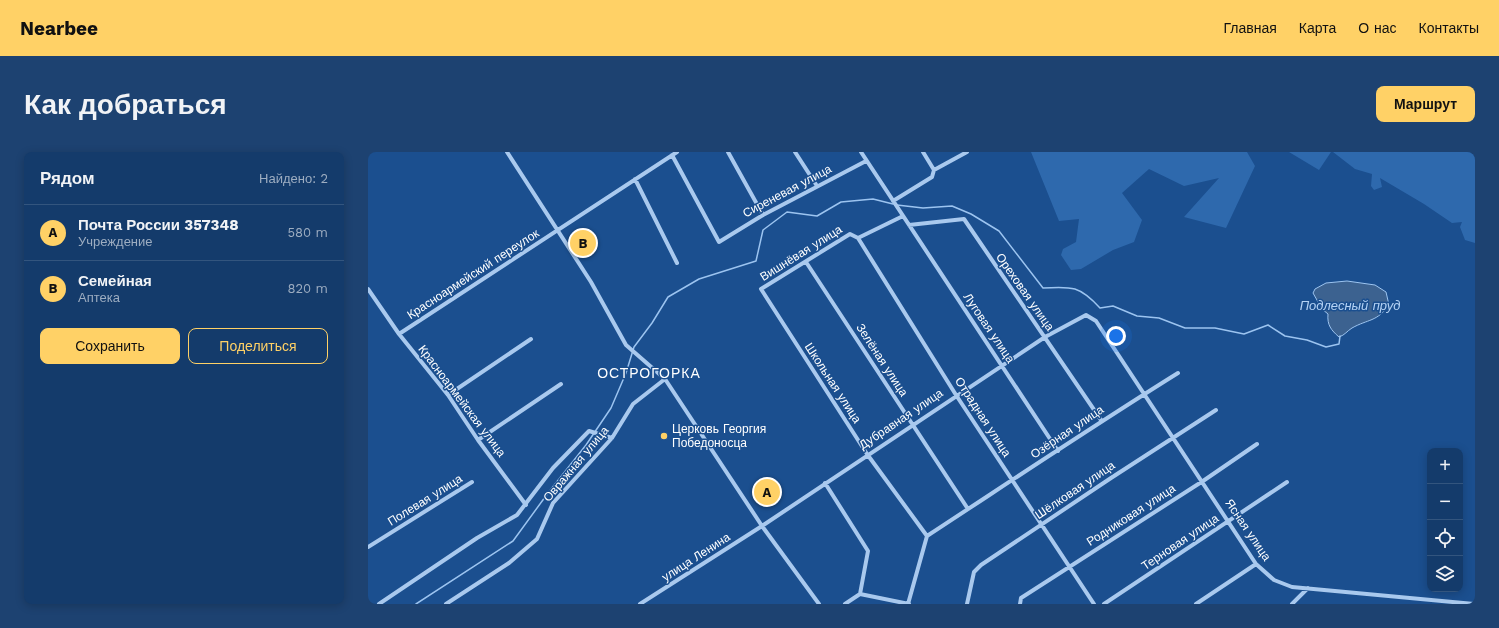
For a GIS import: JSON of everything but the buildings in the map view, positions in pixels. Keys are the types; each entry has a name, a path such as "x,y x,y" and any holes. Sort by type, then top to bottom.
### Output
{"street":[{"path":"507,152 591,282 626,345 665,379 762,526 819,604"},
{"name":"Красноармейский переулок","path":"399,334 677,152"},
{"path":"728,152 763,215"},
{"path":"795,152 817,186"},
{"path":"861,152 893,201 932,177 934,170 967,152"},
{"path":"923,152 934,170"},
{"name":"Сиреневая улица","path":"672,155 718,242 763,215 866,161"},
{"path":"635,179 677,263"},
{"name":"Луговая улица","path":"893,201 1058,451"},
{"name":"Вишнёвая улица","path":"792,339 761,289 850,234 858,238 903,216"},
{"name":"Ореховая улица","path":"909,225 964,219 1101,420"},
{"name":"Отрадная улица","path":"858,238 956,395 1094,604"},
{"name":"Зелёная улица","path":"806,262 968,509"},
{"name":"Красноармейская улица","path":"368,289 399,334 448,395 478,440 526,505"},
{"name":"Дубравная улица","path":"762,526 867,454 1044,337 1086,315 1096,321"},
{"name":"Ясная улица","path":"1096,321 1203,481 1256,564 1274,580 1292,587 1417,602 1474,604"},
{"path":"448,395 531,339"},
{"name":"Школьная улица","path":"792,339 867,454 927,536"},
{"name":"Озёрная улица","path":"927,536 1058,451 1101,420 1178,374"},
{"name":"Овражная улица","path":"446,604 509,563 537,539 553,504 612,438 633,404 665,379"},
{"path":"478,440 561,384"},
{"name":"Шёлковая улица","path":"967,604 974,572 981,565 1216,410"},
{"name":"Овражная улица","path":"379,604 477,538 517,515 553,468 589,430 612,438"},
{"name":"Родниковая улица","path":"1020,604 1021,598 1203,481 1256,444"},
{"name":"Полевая улица","path":"368,547 472,482"},
{"name":"Терновая улица","path":"1104,604 1287,482"},
{"path":"825,483 868,551 860,594"},
{"name":"улица Ленина","path":"640,604 762,526"},
{"path":"845,604 860,594 908,604 927,536"},
{"path":"1196,604 1256,564"},
{"path":"1292,604 1308,588"}],"shaded area":[{"path":"1031,152 1247,152 1255,166 1226,228 1184,217 1219,178 1184,186 1149,169 1122,193 1142,220 1134,242 1113,250 1081,269 1071,270 1061,255 1063,249 1076,242 1079,219 1059,221"},
{"path":"1289,152 1331,152 1319,170"},
{"path":"1333,152 1475,152 1475,243 1465,240 1460,227 1462,222 1452,223 1424,204 1380,178 1382,187 1374,190 1371,186 1372,174 1355,169"}],"water":[{"name":"Подлесный пруд","path":"1347,281 1375,285 1386,292 1389,305 1372,320 1352,328 1339,337 1330,327 1328,314 1322,309 1313,293 1315,289 1326,283"}],"waterway":[{"path":"416,604 513,541 586,445 611,408 626,373 634,347 652,323 668,297 699,279 756,261 763,230 787,212 817,216 841,202 873,199 893,204"},
{"path":"897,205 923,208 952,206 971,214 999,231 1043,288 1061,287 1081,291 1100,308 1113,306 1137,316 1159,318 1185,328 1215,328 1244,334 1268,325 1285,336 1307,340 1326,347 1339,344 1340,336"}],"place":[{"name":"Семейная","path":"583,243"},
{"name":"Церковь Георгия Победоносца","path":"664,436"},
{"name":"Почта России 357348","path":"767,492"}],"district":[{"name":"ОСТРОГОРКА","path":"649,373"}]}
